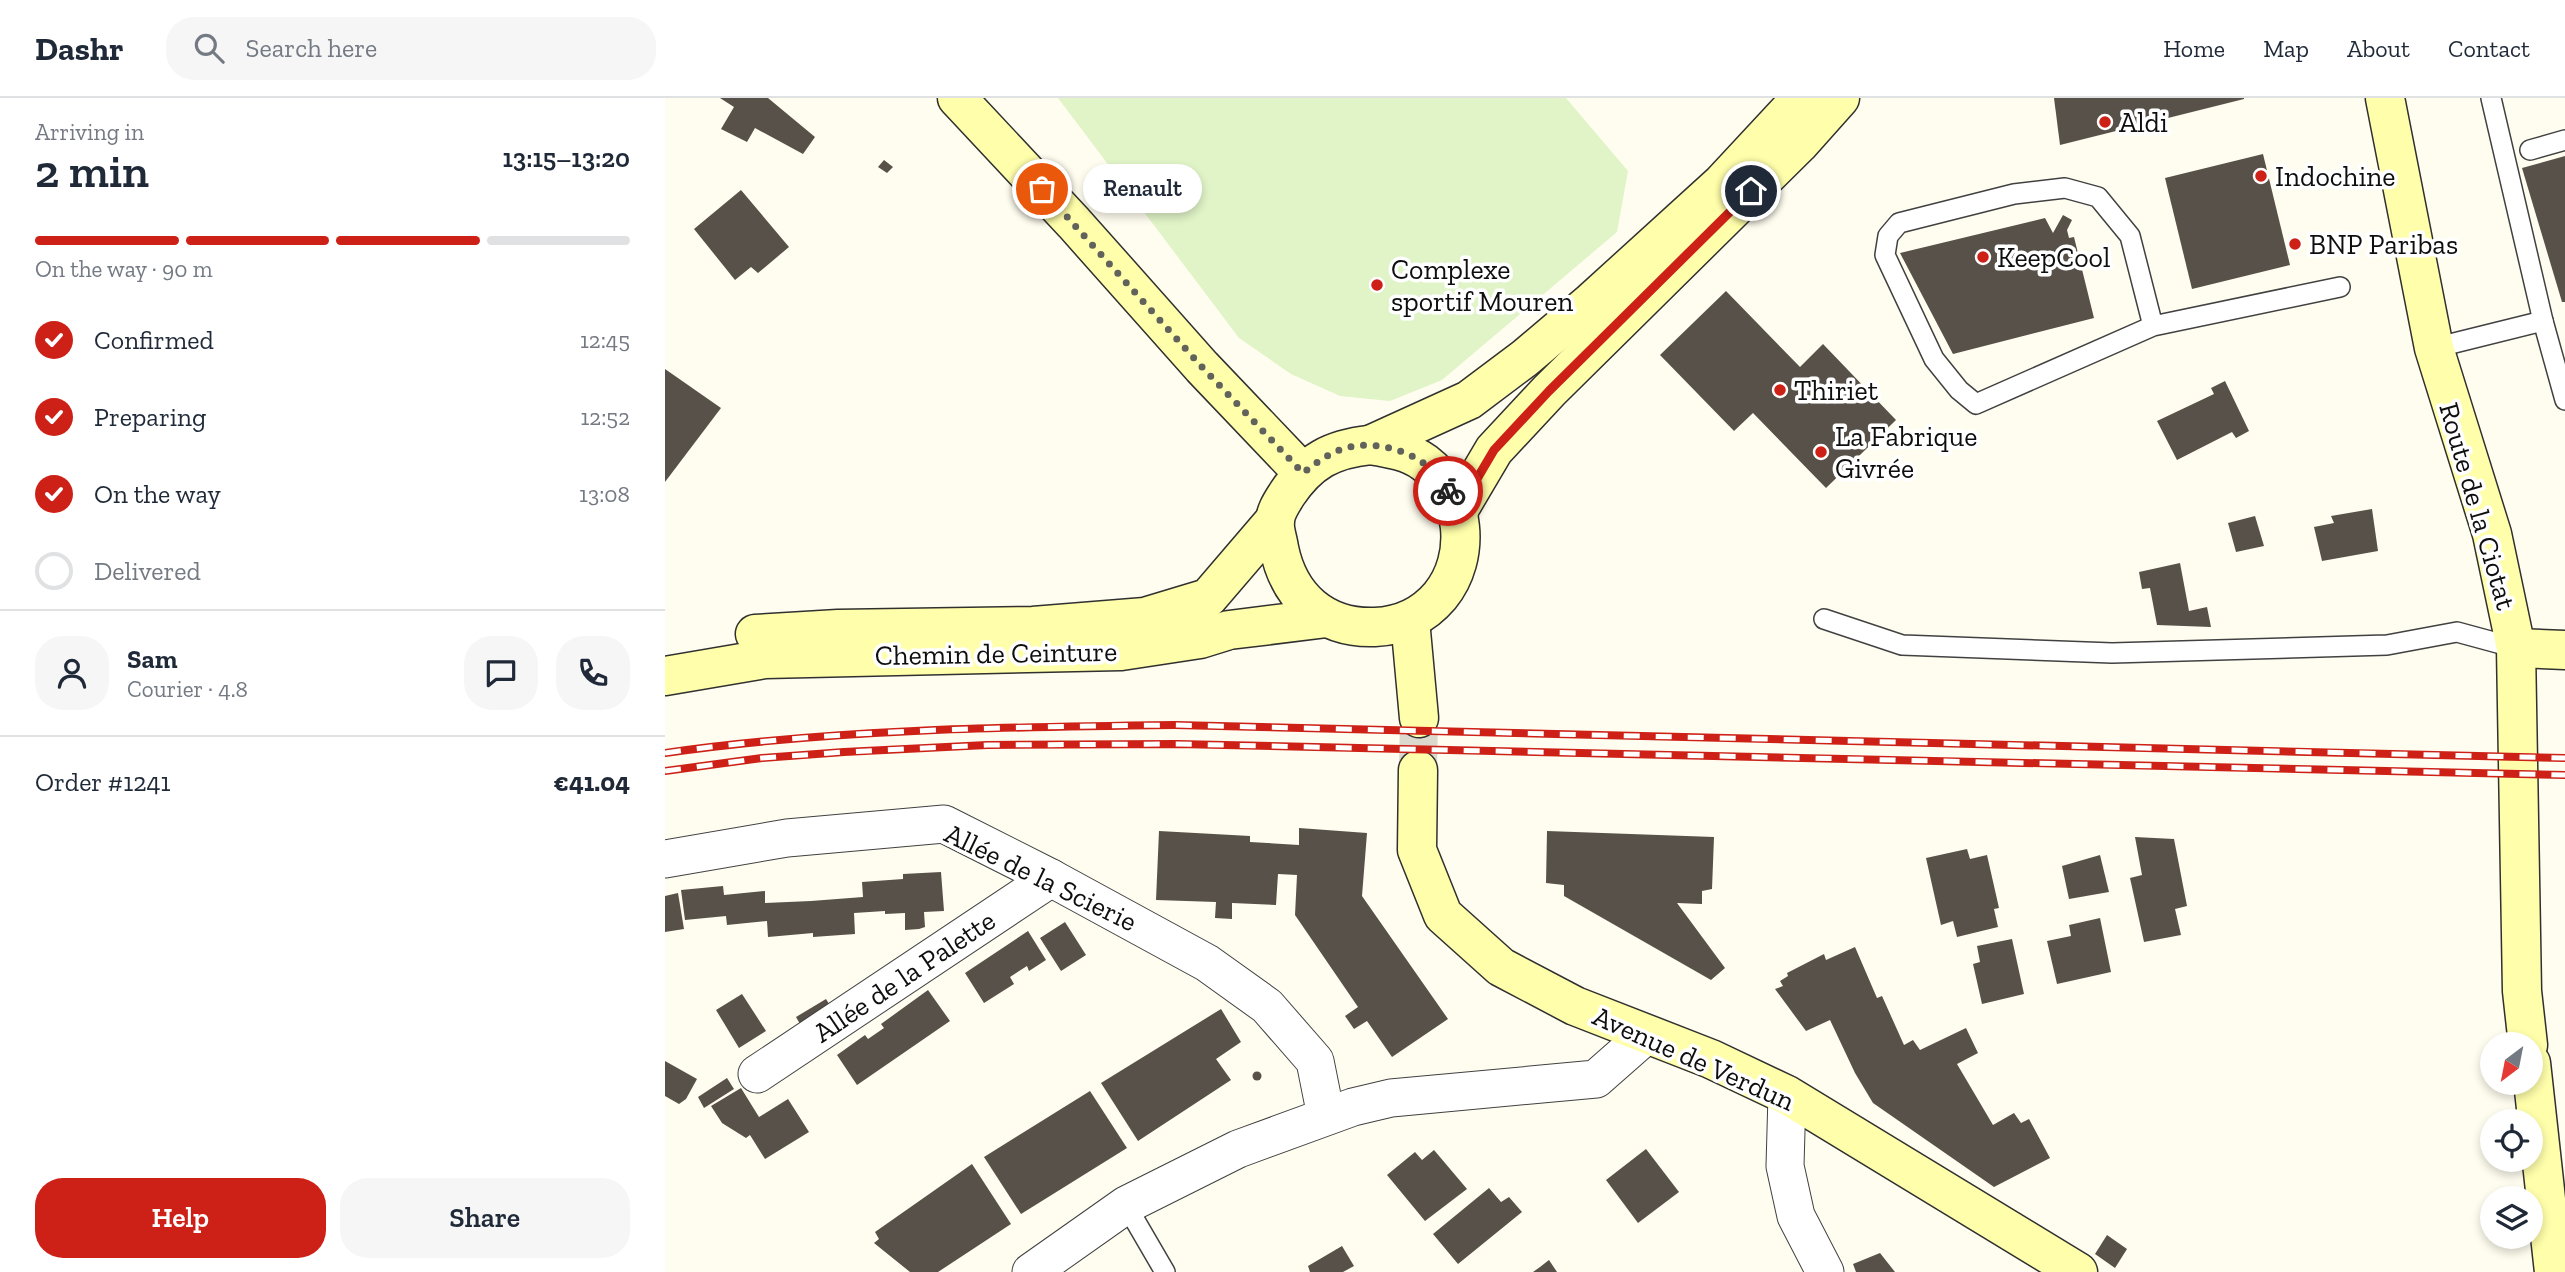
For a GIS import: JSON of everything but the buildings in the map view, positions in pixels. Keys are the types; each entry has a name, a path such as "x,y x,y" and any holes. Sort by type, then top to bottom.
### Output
{"main road":[{"path":"957,98 1074,223 1202,367 1303,473"},
{"path":"1370,445 1469,400 1525,358 1722,183 1801,98"},
{"path":"1458,511 1494,450 1549,391 1799,144 1840,98"},
{"name":"Route de la Ciotat","path":"2385,98 2434,348 2492,534 2516,648 2522,992 2527,1032"},
{"path":"1370,445 1399,450 1425,463 1445,485 1458,511 1461,540 1455,569 1440,595 1410,620 1389,627 1357,628 1327,618 1301,598 1284,571 1274,521 1280,505 1303,473 1322,457 1346,448 1370,445"},
{"name":"Chemin de Ceinture","path":"665,650 762,633 1033,626 1145,617 1208,598 1274,521"},
{"name":"Chemin de Ceinture","path":"665,676 765,659 1121,651 1199,639 1229,630 1327,618"},
{"path":"1410,620 1419,718"},
{"path":"2516,648 2565,650"},
{"name":"Avenue de Verdun","path":"1418,770 1417,850 1443,915 1501,967 1575,1006 1711,1059 1787,1096 2078,1272"},
{"path":"2535,1096 2558,1268"}],"street":[{"name":"Allée de la Scierie","path":"665,859 787,838 944,824 1051,878 1207,963 1267,1006 1315,1061 1326,1116"},
{"name":"Allée de la Palette","path":"757,1074 1051,878"},
{"path":"1031,1272 1126,1205 1238,1149 1326,1116 1391,1098 1597,1079 1646,1035"},
{"path":"1787,1096 1785,1166 1796,1216 1825,1272"}],"lane":[{"path":"2491,98 2543,321 2565,400"},
{"path":"2530,150 2565,140"},
{"path":"2153,326 2130,236 2098,197 2065,188 2014,194 1899,223 1888,236 1885,255 1934,359 1959,390 1976,404 2153,326 2340,287"},
{"path":"2434,348 2543,321"},
{"path":"1824,619 1902,645 2112,653 2387,645 2457,632 2516,648"},
{"path":"1126,1205 1165,1272"}],"green space":[{"name":"Complexe sportif Mouren","path":"1058,98 1566,98 1628,171 1617,232 1442,380 1390,401 1340,396 1291,374 1239,338"}],"tunnel":[{"path":"1418,770 1419,718"}],"railway":[{"path":"665,753 856,734 983,728 1175,725 2565,758"},
{"path":"665,771 762,758 844,752 987,745 1177,744 2565,775"}],"way so far":[{"path":"1042,189 1202,367 1303,473 1322,457 1346,448 1370,445 1399,450 1425,463 1448,491"}],"place":[{"name":"Aldi","path":"2105,122"},
{"name":"Indochine","path":"2261,176"},
{"name":"Renault","path":"1042,189"},
{"name":"BNP Paribas","path":"2295,244"},
{"name":"KeepCool","path":"1983,257"},
{"name":"Complexe sportif Mouren","path":"1377,285"},
{"name":"Thiriet","path":"1780,390"},
{"name":"La Fabrique Givrée","path":"1821,452"}],"route":[{"path":"1448,491 1458,511 1494,450 1549,391 1751,191"}]}
